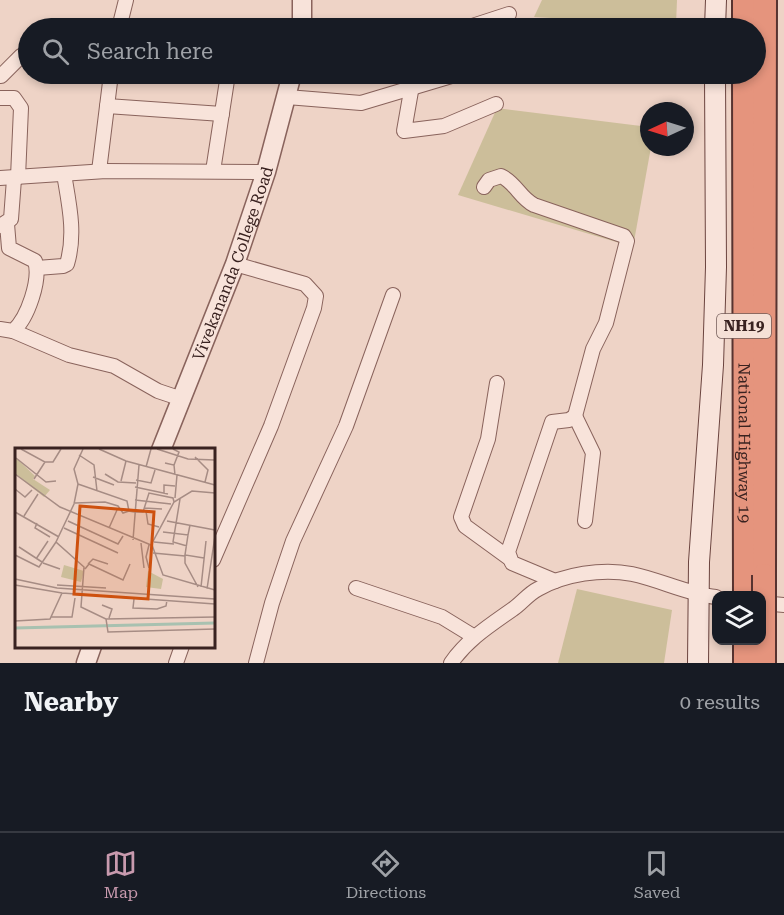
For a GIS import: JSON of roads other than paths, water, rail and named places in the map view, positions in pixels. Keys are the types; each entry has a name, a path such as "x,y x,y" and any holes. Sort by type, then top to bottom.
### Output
{"highway":[{"path":"744,0 744,18"},
{"name":"NH19","path":"765,0 765,18"},
{"name":"National Highway 19","path":"744,84 751,583"},
{"name":"NH19","path":"751,583 763,84"},
{"path":"745,645 745,663"},
{"name":"NH19","path":"764,645 764,663"}],"main road":[{"path":"715,18 716,0"},
{"path":"698,663 707,596 714,365 715,84"}],"street":[{"path":"122,18 126,0"},
{"path":"304,1 306,18"},
{"path":"497,18 509,14"},
{"path":"1,76 18,59"},
{"path":"99,171 110,84"},
{"path":"213,171 226,84"},
{"name":"Vivekananda College Road","path":"162,448 179,398 235,264 266,172 290,84"},
{"path":"412,84 402,129 406,132 444,126 496,104"},
{"path":"287,97 361,103 424,84"},
{"path":"0,98 14,98 21,108 11,178 12,213 4,225 9,248 35,261 37,267 31,297 18,326 6,330"},
{"path":"107,106 222,114"},
{"path":"11,178 99,171 266,172"},
{"path":"37,267 67,264 72,221 64,174"},
{"path":"484,187 489,180 501,176 513,182 525,199 534,205 626,237 625,255 606,323 593,349 575,416 593,453 585,521"},
{"path":"214,557 271,426 314,308 316,296 305,285 235,264"},
{"path":"256,663 272,603 293,541 346,426 393,295"},
{"path":"6,330 69,355 114,366 158,391 179,398"},
{"path":"497,383 488,439 461,517 465,526 518,566 555,581"},
{"path":"509,558 510,547 549,428 555,420 569,420 575,416"},
{"path":"451,663 473,636 538,588 555,581 612,572 650,579 707,596"},
{"path":"356,588 442,617 473,636"},
{"path":"766,611 784,605"},
{"path":"86,663 91,648"},
{"path":"176,663 181,648"}]}
